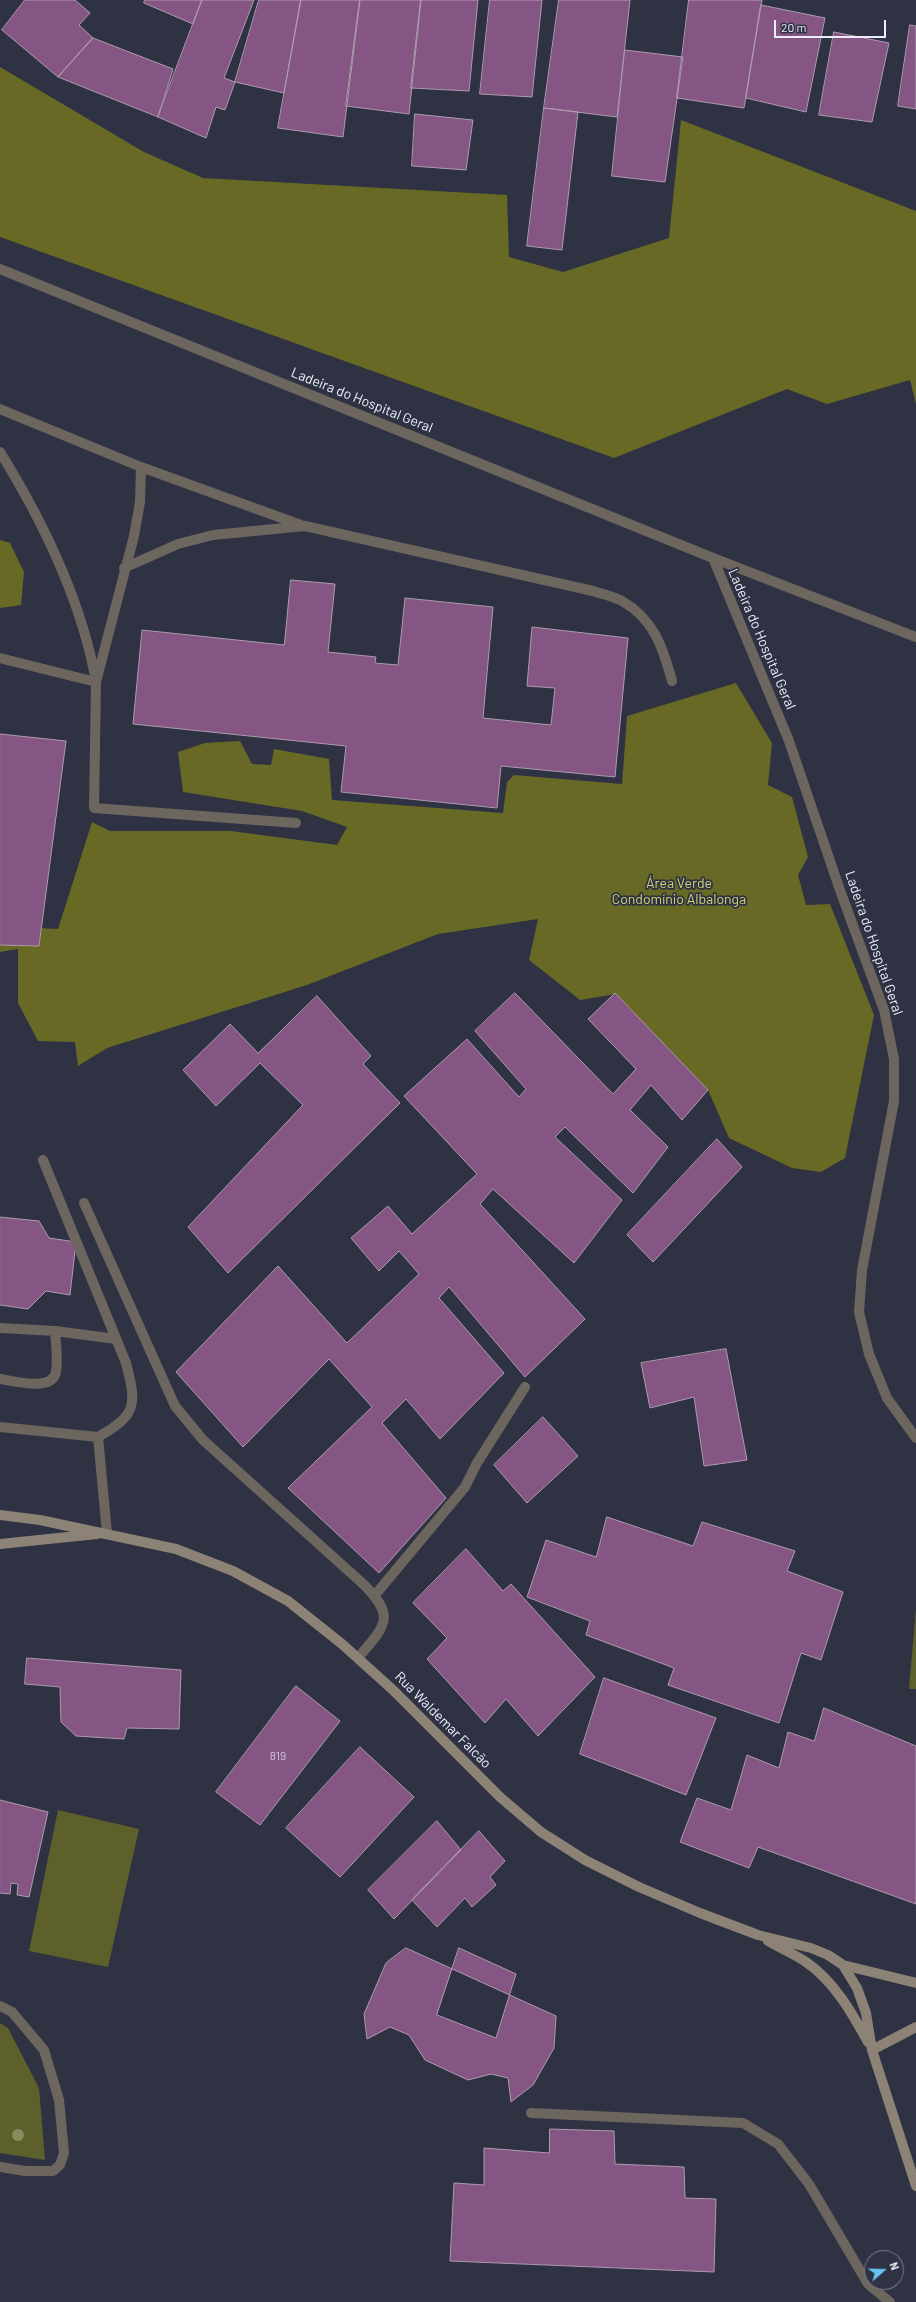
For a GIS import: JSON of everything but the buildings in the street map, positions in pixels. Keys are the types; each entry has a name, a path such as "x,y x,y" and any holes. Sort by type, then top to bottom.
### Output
{"street":[{"name":"Ladeira do Hospital Geral","path":"0,269 713,558 916,637"},
{"path":"0,409 141,468 305,526 593,591 622,601 648,622 664,652 672,681"},
{"path":"0,452 26,496 64,580 84,631 96,682"},
{"path":"141,468 140,502 134,536 124,568 96,682 94,808 296,823"},
{"path":"124,568 178,544 213,535 305,526"},
{"name":"Ladeira do Hospital Geral","path":"713,558 789,741 841,892 884,1010 894,1059 894,1102 862,1270 859,1312 869,1354 886,1398 916,1438"},
{"path":"0,658 96,682"},
{"path":"0,1427 98,1436 119,1425 130,1413 133,1390 126,1363 43,1160"},
{"path":"84,1203 175,1406 203,1440 375,1595 384,1611 384,1625 358,1658"},
{"path":"0,1328 55,1331 116,1339"},
{"path":"0,1379 44,1384 51,1381 56,1373 55,1331"},
{"path":"375,1595 465,1487 477,1463 525,1387"},
{"path":"98,1436 107,1533"},
{"name":"Rua Waldemar Falcão","path":"0,1515 40,1520 107,1533 176,1549 233,1571 288,1601 358,1658 500,1797 541,1832 585,1860 639,1887 700,1913 758,1935 811,1948 828,1955 842,1965 857,1988 866,2013 872,2050"},
{"name":"Rua Waldemar Falcão","path":"0,1544 107,1533"},
{"name":"Rua Waldemar Falcão","path":"758,1935 806,1962 820,1973 852,2012 872,2050"},
{"name":"Rua Waldemar Falcão","path":"842,1965 916,1982"},
{"path":"0,2006 12,2012 44,2050 59,2100 64,2153 60,2164 53,2171 25,2172 0,2167"},
{"path":"916,2027 872,2050 916,2186"},
{"path":"531,2113 743,2123 778,2144 809,2184 868,2284 890,2302"}],"green space":[{"path":"0,67 144,152 203,178 507,195 509,257 563,272 669,238 681,120 916,211 916,404 910,380 827,404 787,389 614,458 0,237"},
{"path":"0,540 10,543 24,572 21,605 0,608"},
{"name":"Área Verde Condomínio Albalonga","path":"736,683 772,743 768,785 792,797 808,857 798,875 806,905 830,904 874,1015 845,1158 821,1172 792,1168 729,1138 708,1090 616,994 580,1000 529,960 538,919 438,934 307,985 107,1048 78,1066 75,1042 38,1041 18,1003 18,949 0,952 0,926 58,929 92,822 110,831 231,831 337,845 347,827 302,811 183,792 178,752 205,743 240,741 252,764 271,765 274,749 329,759 332,800 503,813 507,782 514,775 622,784 627,716"},
{"path":"916,1608 916,1689 909,1689"},
{"path":"58,1810 139,1829 108,1967 29,1951"},
{"path":"0,2023 8,2028 39,2088 45,2160 0,2153"}]}
